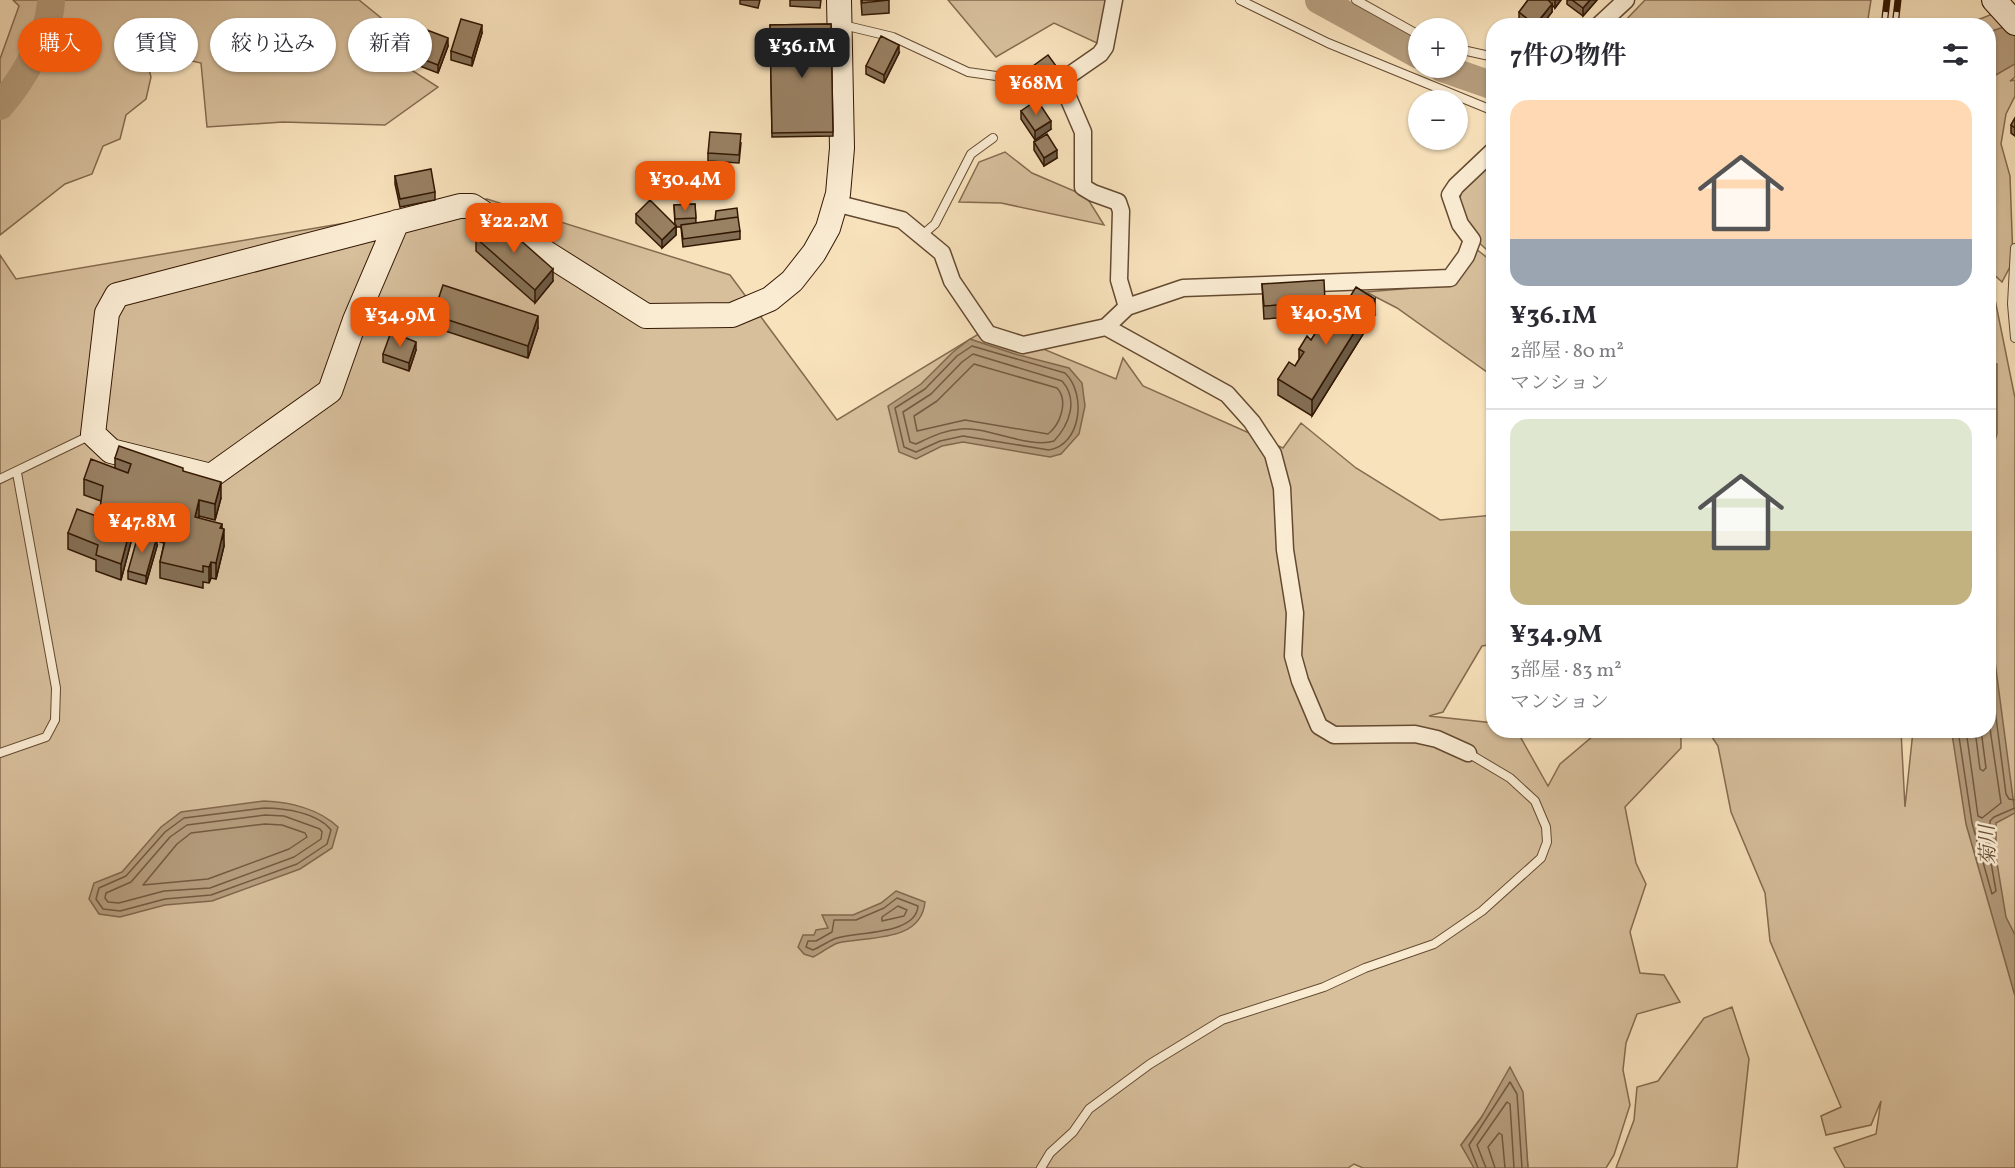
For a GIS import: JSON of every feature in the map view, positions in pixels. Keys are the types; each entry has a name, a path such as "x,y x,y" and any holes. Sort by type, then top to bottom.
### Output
{"street":[{"path":"397,222 355,320 330,391 211,476 111,451 93,434 107,313 117,295 397,222 460,206 472,206 646,315 732,315 770,299 792,280 814,253 828,228 835,203 842,148 839,0"},
{"path":"1114,0 1105,46 1100,54 1061,81 1083,132 1083,187 1093,194 1118,202 1121,211 1119,280 1126,307"},
{"path":"1607,18 1626,0"},
{"path":"1995,0 2015,23"},
{"path":"835,203 902,220 942,253 952,281 988,334 1023,345 1106,327 1126,307 1184,288 1450,278 1466,256 1472,240 1460,224 1450,195 1456,186 1486,158"},
{"path":"1106,327 1227,394 1252,422 1273,454 1282,488 1285,550 1295,613 1293,656 1300,681 1319,726 1334,735 1415,734 1437,739 1468,753"}],"lane":[{"path":"1240,0 1360,57 1486,108"},
{"path":"1356,0 1408,29"},
{"path":"839,24 893,37 968,72 1010,78"},
{"path":"1468,51 1486,55"},
{"path":"921,236 935,224 971,153 993,138"},
{"path":"2015,248 2012,304 2015,338"},
{"path":"0,479 93,434"},
{"path":"0,753 46,737 55,720 56,688 17,472"},
{"path":"1041,1168 1050,1153 1073,1132 1089,1108 1150,1064 1222,1020 1324,987 1365,968 1434,944 1482,911 1541,858 1547,842 1546,827 1534,801 1510,778 1468,753"}],"shaded area":[{"path":"13,0 51,0 51,18 18,18 18,72 102,72 102,18 51,18 55,0 359,0 381,18 348,18 348,72 415,72 438,87 385,125 283,122 207,127 201,63 198,62 198,18 114,18 114,72 150,72 151,77 146,99 126,115 120,139 103,146 92,174 65,184 0,235 0,59 19,6"},
{"path":"948,0 1107,0 1099,44 1054,23 996,57"},
{"path":"1645,0 1871,0 1868,18 1628,18"},
{"path":"2015,5 2015,77 2010,81 2015,80 2015,96 2006,114 2001,144 2010,176 2013,261 2002,282 1996,276 1996,18 1982,18"},
{"path":"1005,152 1032,173 1086,196 1104,225 1001,203 959,202 979,162"},
{"path":"1486,164 1486,249 1456,214 1463,186"},
{"path":"487,199 730,275 837,420 990,327 1116,379 1123,358 1143,386 1283,448 1301,423 1356,468 1440,520 1486,516 1486,645 1482,646 1443,712 1429,716 1486,722 1486,738 1521,738 1548,786 1560,764 1591,738 1681,738 1681,748 1625,807 1636,863 1646,884 1630,932 1640,973 1664,975 1680,1002 1637,1014 1626,1043 1623,1070 1630,1105 1614,1155 1606,1168 1528,1168 1525,1139 1488,1108 1461,1145 1476,1168 1363,1168 1354,1164 1348,1168 0,1168 0,255 16,279"},
{"path":"1471,245 1486,257 1486,371 1397,308 1366,292 1437,286"},
{"path":"1996,304 2015,398 2015,1168 1845,1168 1834,1148 1876,1134 1881,1101 1871,1125 1826,1135 1821,1116 1841,1107 1770,941 1765,893 1731,812 1718,746 1713,738 1901,738 1905,807 1912,738 1996,738"},
{"path":"1732,1007 1749,1059 1737,1168 1616,1168 1634,1120 1637,1087 1658,1081 1704,1018"}],"water":[{"path":"2015,23 2015,64 1996,75 1996,30"},
{"path":"970,339 1069,368 1082,383 1085,406 1079,434 1061,454 1050,457 963,442 942,446 916,459 899,452 888,406 921,384 953,352"},
{"path":"1996,364 1997,364 1996,437"},
{"name":"菊川","path":"1996,669 2015,813 1996,823 1996,857 2006,917 2015,935 2015,996 1966,824 1953,738 1996,738"},
{"path":"264,801 284,803 322,815 338,827 332,848 300,869 212,901 165,905 120,917 99,914 89,899 94,883 122,872 161,827 181,812"},
{"path":"896,891 925,902 921,915 914,925 904,931 878,938 838,943 813,957 804,954 798,947 803,935 814,935 816,930 828,928 822,915 853,915 881,903"},
{"path":"1510,1067 1523,1092 1528,1168 1474,1168 1461,1145 1481,1118"}],"building":[{"path":"862,0 889,0 862,3"},
{"path":"1528,0 1548,0 1552,4 1541,18 1526,18 1519,12"},
{"path":"1572,0 1590,0 1583,8"},
{"path":"461,19 482,25 472,58 451,51"},
{"path":"831,24 833,132 772,133 770,25"},
{"path":"432,32 448,38 438,65 432,63"},
{"path":"881,36 899,45 884,75 866,66"},
{"path":"1048,55 1059,70 1028,92 1018,77"},
{"path":"1037,100 1051,121 1035,131 1021,111"},
{"path":"710,132 741,134 739,155 708,153"},
{"path":"1047,134 1057,150 1044,158 1034,142"},
{"path":"431,169 435,192 400,199 395,176"},
{"path":"650,200 676,226 662,240 636,214"},
{"path":"695,204 696,218 675,219 674,205"},
{"path":"737,208 738,217 715,220 716,211"},
{"path":"494,217 553,269 535,290 476,238"},
{"path":"738,217 740,231 683,239 681,225"},
{"path":"1324,280 1325,302 1264,306 1262,284"},
{"path":"443,285 538,316 528,346 433,315"},
{"path":"1356,287 1375,299 1312,400 1278,379 1289,362 1295,366 1304,352 1299,349 1307,336 1311,340 1326,317 1321,314 1325,308 1338,316"},
{"path":"391,332 416,342 409,363 383,354"},
{"path":"119,446 183,468 183,471 221,482 215,504 199,500 195,517 222,524 220,528 224,529 216,563 211,562 209,567 203,566 203,572 160,562 168,528 160,526 163,515 136,507 121,564 96,555 98,545 68,533 77,509 99,517 103,486 84,479 91,459 128,473 131,464 115,458"},
{"path":"139,532 157,537 146,576 128,571"}],"waterway":[{"path":"0,106 26,70 40,42 46,27 51,0"},
{"path":"1319,0 1408,49"},
{"path":"1468,77 1486,83"}],"railway":[{"path":"1885,18 1887,0"},
{"path":"1896,18 1898,0"}]}
